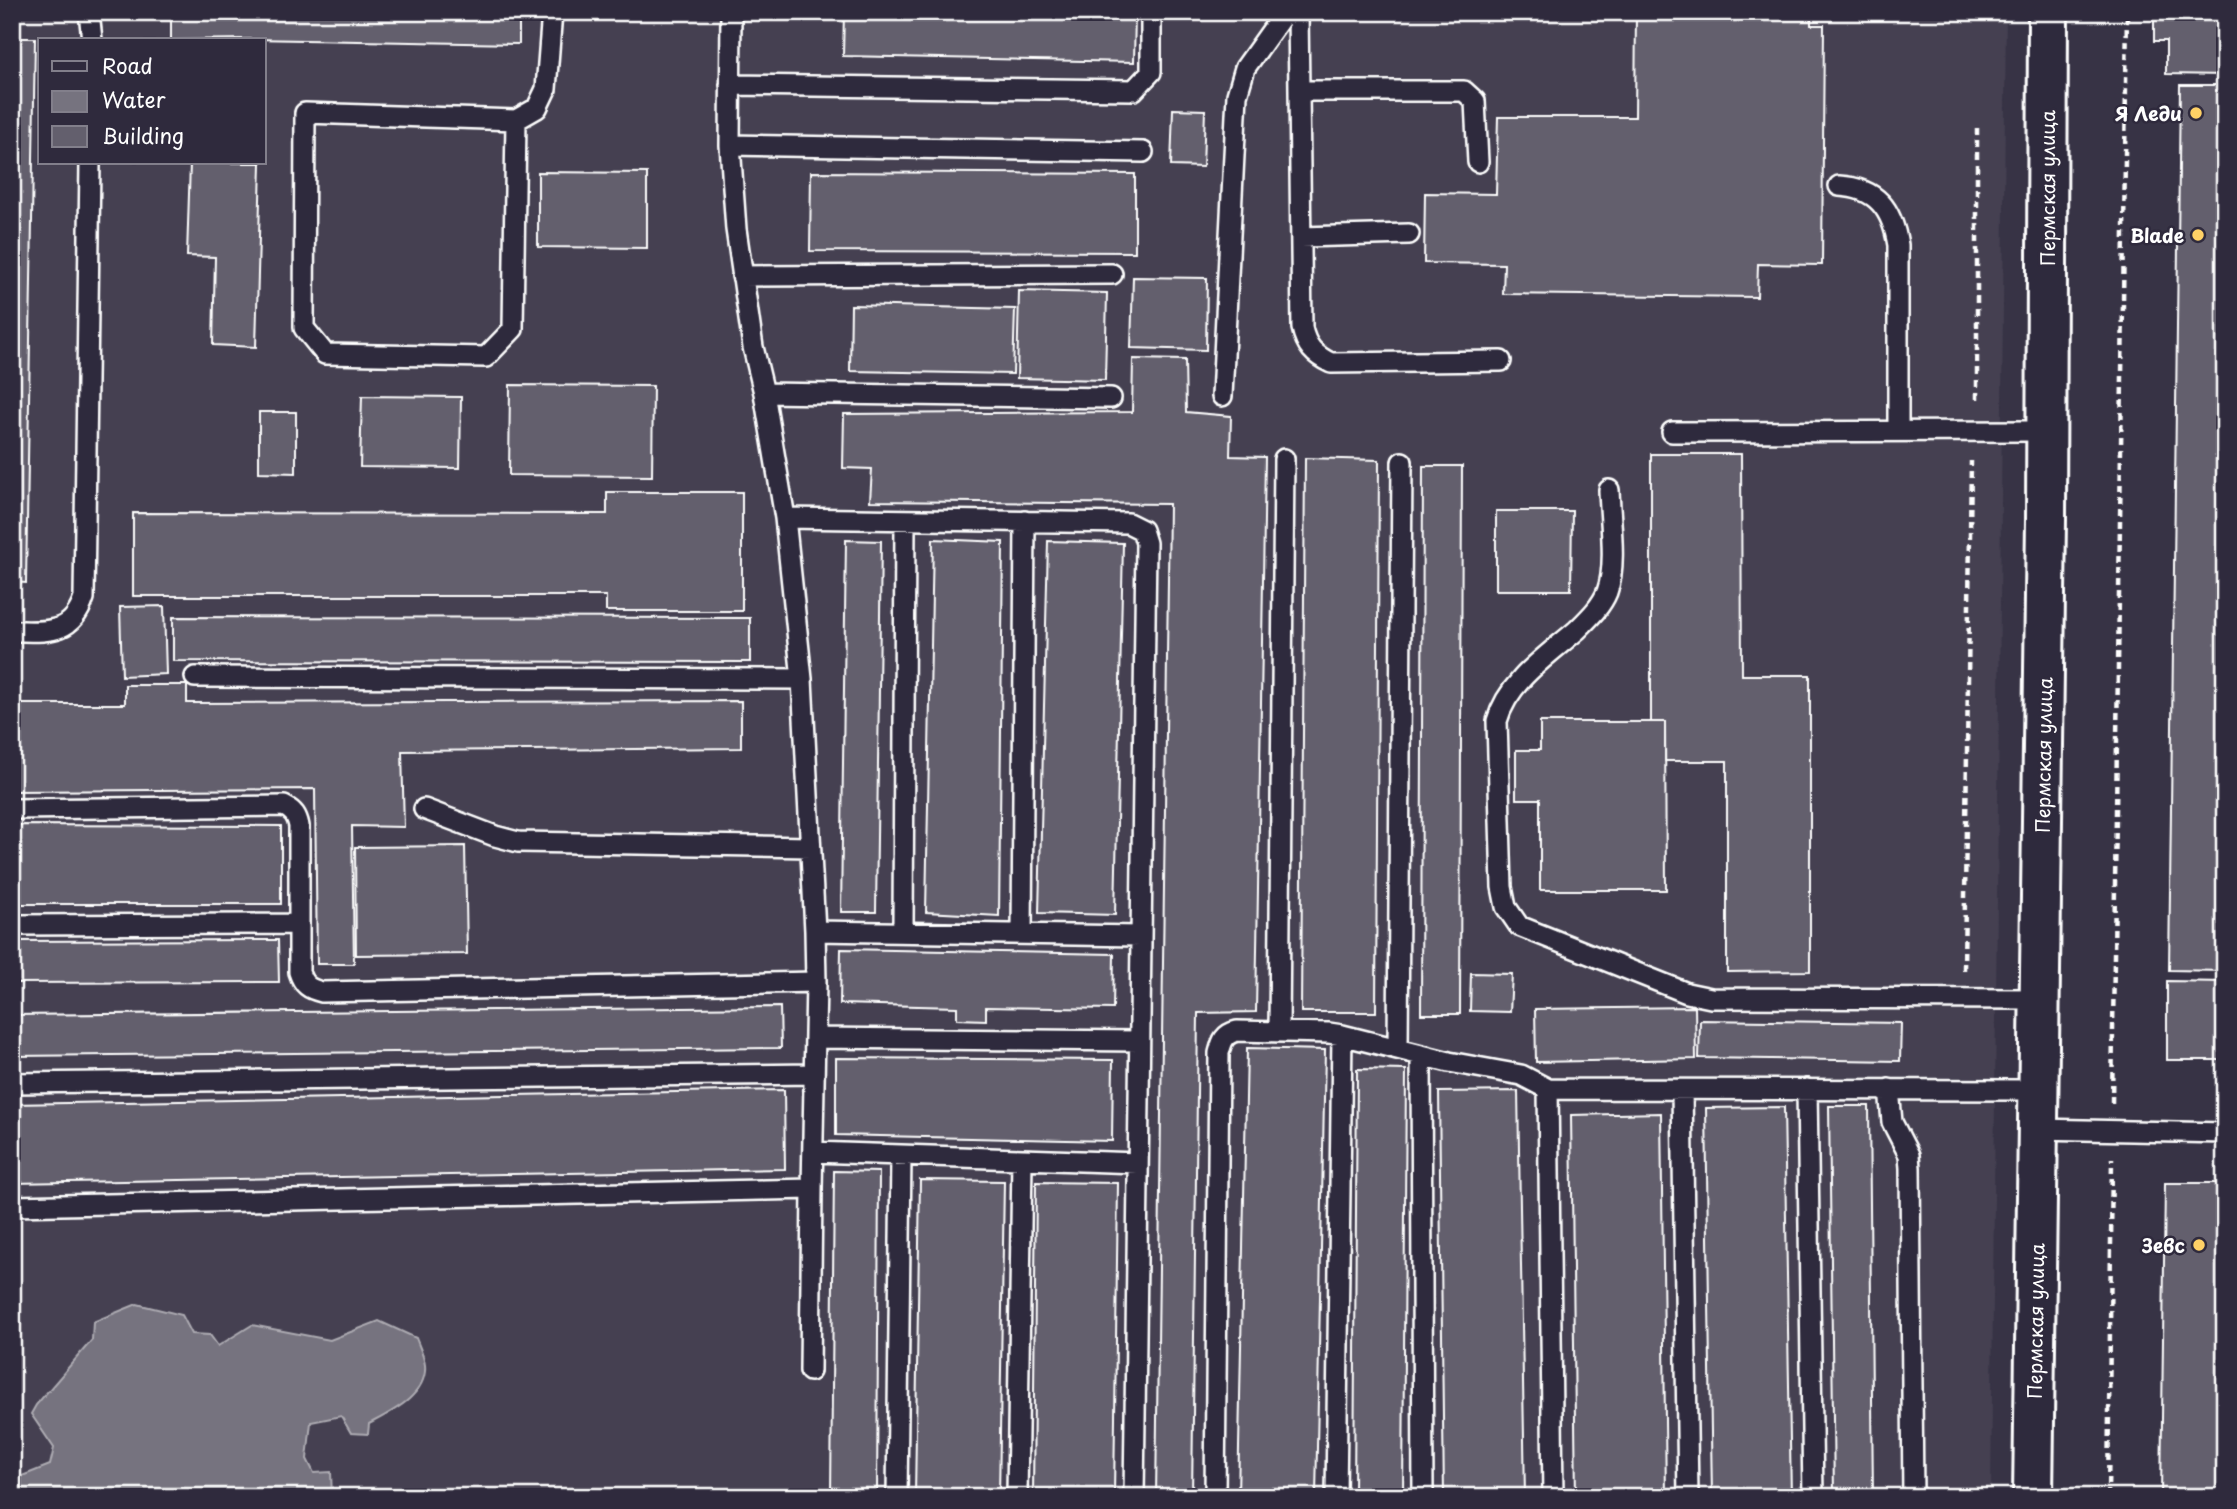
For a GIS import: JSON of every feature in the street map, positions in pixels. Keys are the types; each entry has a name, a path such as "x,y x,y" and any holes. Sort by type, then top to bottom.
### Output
{"street":[{"name":"Пермская улица","path":"2032,1497 2046,431 2048,12"}],"lane":[{"path":"89,12 92,38"},
{"path":"516,120 513,329 486,357 325,354 304,328 305,113 516,120 537,108 546,89 552,12"},
{"path":"731,12 730,145 736,229 753,347 764,393 785,518 802,679 816,982 810,1371"},
{"path":"730,85 1134,90 1151,72 1151,12"},
{"path":"1222,396 1237,94 1245,68 1285,12"},
{"path":"1298,12 1302,328 1306,342 1317,356 1331,363 1502,361"},
{"path":"1299,91 1464,91 1475,101 1478,162"},
{"path":"730,145 1143,152"},
{"path":"12,631 51,631 69,624 79,613 84,598 90,164"},
{"path":"1839,186 1856,187 1872,194 1885,207 1895,226 1898,245 1898,431"},
{"path":"1301,237 1409,234"},
{"path":"742,276 1112,274"},
{"path":"764,393 1111,398"},
{"path":"1672,432 2046,431"},
{"path":"1279,1032 1284,459"},
{"path":"1398,1049 1402,462"},
{"path":"1609,490 1611,573 1606,593 1592,616 1512,688 1501,705 1497,721 1502,887 1506,907 1519,926 1688,993 1711,998 2039,999"},
{"path":"785,518 1128,523 1142,530 1146,543 1134,1497"},
{"path":"902,932 905,520"},
{"path":"1021,934 1025,521"},
{"path":"195,677 802,679"},
{"path":"12,809 284,806 293,810 299,827 299,972 302,982 310,989 322,992 816,982"},
{"path":"424,810 518,842 810,847"},
{"path":"12,925 298,924"},
{"path":"814,932 1140,936"},
{"path":"1215,1497 1219,1053 1222,1041 1229,1033 1329,1032 1489,1071 1521,1075 1548,1089 2038,1090"},
{"path":"1336,1497 1342,1035"},
{"path":"815,1038 1139,1041"},
{"path":"1422,1055 1423,1497"},
{"path":"12,1083 814,1074"},
{"path":"1548,1089 1553,1497"},
{"path":"1807,1089 1814,1497"},
{"path":"1889,1089 1892,1122 1909,1155 1910,1168 1913,1497"},
{"path":"1682,1090 1688,1497"},
{"path":"2037,1129 2225,1133"},
{"path":"813,1152 1138,1163"},
{"path":"897,1497 901,1155"},
{"path":"1017,1497 1022,1159"},
{"path":"12,1206 812,1189"}],"path":[{"path":"2108,1497 2127,12"},
{"path":"1963,999 1971,471 1977,418 1977,128"}],"shaded area":[{"path":"12,12 2006,12 1991,1497 12,1497"}],"water":[{"path":"137,1304 182,1315 192,1334 210,1335 218,1346 252,1325 330,1340 379,1321 416,1338 425,1365 424,1376 421,1385 406,1401 369,1424 368,1434 351,1433 341,1416 311,1422 307,1459 314,1473 331,1472 332,1497 12,1497 12,1480 50,1465 54,1448 31,1414 36,1405 92,1340 93,1322"}],"building":[{"path":"171,12 519,12 519,44 171,38"},
{"path":"844,12 1135,12 1134,62 843,56"},
{"path":"1636,12 1811,12 1811,25 1824,25 1822,265 1758,264 1757,297 1503,294 1504,264 1424,263 1425,193 1496,194 1498,117 1635,117"},
{"path":"2154,12 2225,12 2225,75 2166,74 2166,41 2154,41"},
{"path":"12,38 35,38 26,583 12,582"},
{"path":"2180,85 2225,85 2225,971 2169,970"},
{"path":"1173,109 1205,110 1203,167 1171,166"},
{"path":"190,164 261,164 256,347 213,345 215,257 187,256"},
{"path":"538,172 647,173 647,248 538,247"},
{"path":"811,172 1135,174 1135,252 810,251"},
{"path":"1133,277 1207,278 1206,350 1131,348"},
{"path":"1019,291 1107,293 1105,380 1017,378"},
{"path":"851,305 1015,309 1013,374 850,371"},
{"path":"1133,359 1185,360 1186,412 1231,416 1230,456 1265,457 1256,1012 1198,1013 1192,1497 1156,1497 1169,504 870,501 872,469 843,468 844,414 1132,412"},
{"path":"510,385 653,386 652,476 509,475"},
{"path":"362,396 461,397 460,468 360,467"},
{"path":"259,412 296,412 296,473 259,472"},
{"path":"1651,454 1741,454 1742,675 1810,675 1810,971 1727,972 1727,761 1665,761 1665,722 1651,722"},
{"path":"1305,458 1379,460 1376,1012 1301,1012"},
{"path":"1423,466 1462,466 1460,1014 1421,1014"},
{"path":"607,492 742,492 742,611 606,611 606,596 133,596 133,513 607,514"},
{"path":"1496,511 1572,511 1571,590 1496,590"},
{"path":"933,539 1003,542 999,916 926,912"},
{"path":"846,540 881,541 876,912 841,912"},
{"path":"1048,541 1123,543 1115,915 1039,913"},
{"path":"164,606 166,674 122,676 120,607"},
{"path":"173,617 750,618 750,662 173,661"},
{"path":"125,685 187,685 187,703 741,701 741,748 402,751 404,827 352,826 354,964 317,964 315,789 12,791 12,704 125,704"},
{"path":"1540,722 1665,722 1666,890 1540,890 1540,799 1516,799 1516,750 1540,750"},
{"path":"12,825 281,826 281,904 12,904"},
{"path":"465,846 467,954 356,955 355,847"},
{"path":"278,940 279,982 12,983 12,941"},
{"path":"841,949 1114,954 1113,1009 986,1007 986,1020 957,1019 957,1007 840,1004"},
{"path":"1471,973 1512,974 1510,1012 1470,1011"},
{"path":"2167,981 2225,982 2225,1060 2167,1060"},
{"path":"780,1007 781,1048 12,1056 12,1015"},
{"path":"1695,1007 1696,1059 1536,1062 1535,1009"},
{"path":"1700,1020 1901,1023 1900,1061 1699,1058"},
{"path":"1247,1048 1325,1050 1316,1497 1238,1497"},
{"path":"836,1058 1113,1060 1112,1141 836,1135"},
{"path":"1357,1069 1406,1070 1403,1497 1354,1497"},
{"path":"784,1090 785,1169 12,1183 12,1104"},
{"path":"1518,1091 1525,1497 1444,1497 1439,1092"},
{"path":"1829,1106 1869,1106 1873,1497 1834,1497"},
{"path":"1784,1107 1791,1497 1712,1497 1706,1108"},
{"path":"1661,1113 1666,1497 1576,1497 1571,1115"},
{"path":"834,1171 879,1172 877,1497 831,1497"},
{"path":"920,1180 1004,1181 999,1497 915,1497"},
{"path":"1036,1182 1118,1183 1114,1497 1033,1497"},
{"path":"2165,1183 2225,1183 2225,1497 2161,1497"}],"place":[{"name":"Я Леди","path":"2196,113"},
{"name":"Blade","path":"2198,235"},
{"name":"Зевс","path":"2199,1245"}]}
